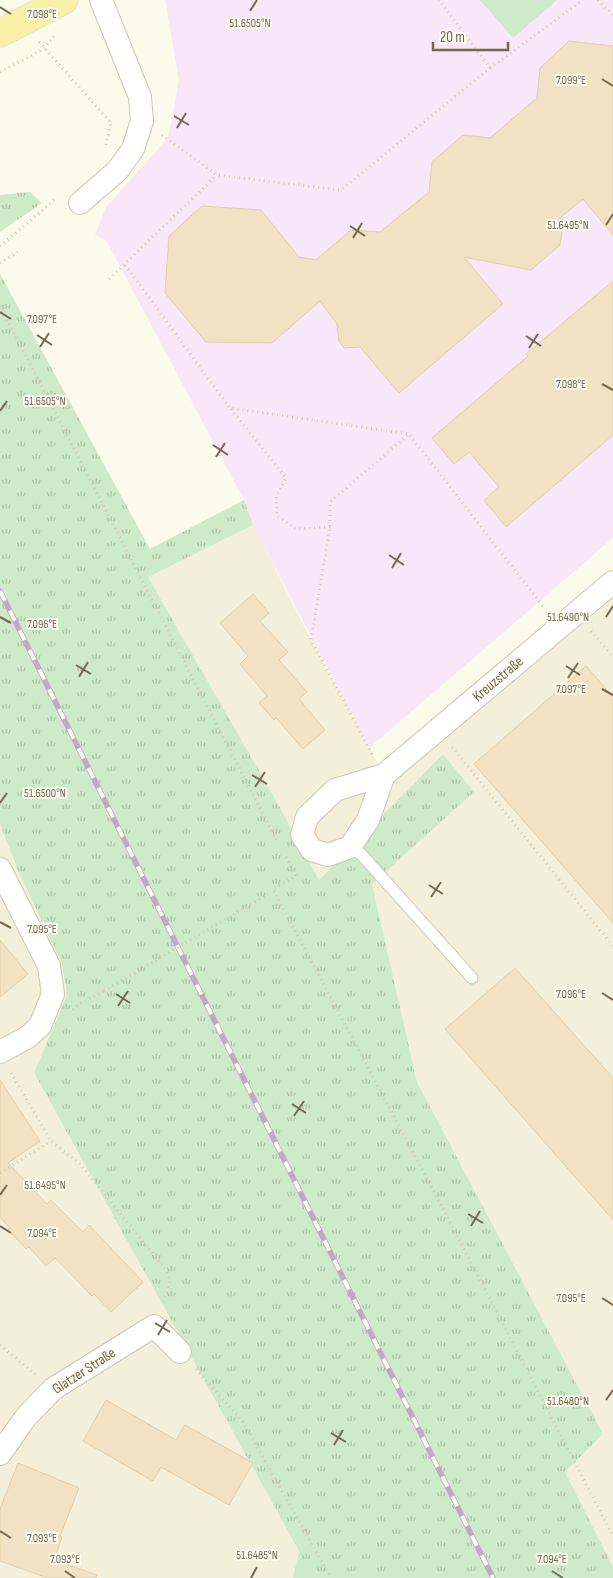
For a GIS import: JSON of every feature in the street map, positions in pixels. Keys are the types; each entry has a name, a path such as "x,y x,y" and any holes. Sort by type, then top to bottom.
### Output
{"main road":[{"path":"0,33 64,0"}],"street":[{"path":"72,197 117,171 132,149 142,121 140,97 101,0"},
{"name":"Kreuzstraße","path":"350,846 328,855 312,850 302,835 307,817 335,790 384,775 613,582"},
{"path":"350,846 368,820 384,775"},
{"path":"0,869 49,966 53,994 40,1026 4,1060"},
{"path":"154,1326 180,1352"},
{"name":"Glatzer Straße","path":"0,1454 26,1418 53,1389 154,1326"}],"lane":[{"path":"350,846 361,854 472,978"}],"path":[{"path":"440,0 490,68"},
{"path":"142,121 217,175 341,190 490,68 583,0"},
{"path":"598,0 613,15"},
{"path":"44,49 111,123 105,146"},
{"path":"109,279 217,175"},
{"path":"0,246 72,197"},
{"path":"0,263 21,250"},
{"path":"125,265 230,408 286,478 276,497 277,516 296,529 330,527"},
{"path":"0,306 296,876 104,991"},
{"path":"230,408 409,434 568,620 613,657"},
{"path":"384,775 311,640 330,527 330,502 409,434"},
{"path":"438,729 613,946"},
{"path":"274,889 613,1536"},
{"path":"4,1060 51,1141 80,1164 166,1270 170,1282 154,1326"},
{"path":"0,1172 51,1141"},
{"path":"0,1345 53,1389"},
{"path":"180,1352 244,1423 331,1578"}],"shaded area":[{"path":"165,0 613,0 613,538 369,748 253,525 244,500 106,240 95,235 106,207 168,138 179,80"},
{"path":"253,525 311,640 384,775 613,582 613,1567 565,1472 603,1434 417,1082 372,884 474,792 443,754 319,880 278,804 148,577"},
{"path":"0,824 17,868 62,964 67,995 34,1074 299,1551 293,1578 0,1578"}],"green space":[{"path":"480,0 557,0 513,38"},
{"path":"30,192 42,203 0,232 0,195"},
{"path":"0,274 150,549 244,500 253,525 148,577 278,804 319,880 443,754 474,792 372,884 417,1082 603,1434 565,1472 613,1567 613,1578 293,1578 299,1551 34,1073 67,995 62,964 17,868 0,824"}],"building":[{"path":"569,41 613,46 613,235 583,199 554,223 562,233 560,245 531,270 464,257 503,304 399,393 360,347 344,348 339,341 337,324 320,301 272,343 206,342 165,293 169,236 202,206 261,210 299,257 316,260 351,230 380,232 429,192 432,162 463,135 490,138 537,98 540,68"},
{"path":"613,281 613,435 506,527 484,500 499,487 469,452 454,464 432,438 528,356 526,354"},
{"path":"253,594 269,613 260,621 288,652 279,660 307,692 299,699 325,730 303,749 276,718 274,720 259,703 267,696 240,664 248,656 220,623"},
{"path":"586,666 613,697 613,923 474,764"},
{"path":"0,940 28,974 0,997"},
{"path":"515,968 613,1078 613,1220 445,1029"},
{"path":"0,1080 40,1141 8,1163 47,1204 51,1200 83,1232 89,1225 143,1282 111,1312 94,1294 92,1296 55,1258 46,1266 29,1247 26,1249 0,1217"},
{"path":"106,1400 176,1440 185,1425 253,1463 229,1505 161,1467 153,1481 83,1441"},
{"path":"18,1463 79,1488 60,1536 62,1537 54,1560 97,1575 96,1578 48,1578 0,1561 0,1509"}],"railway":[{"path":"0,591 493,1578"}]}
